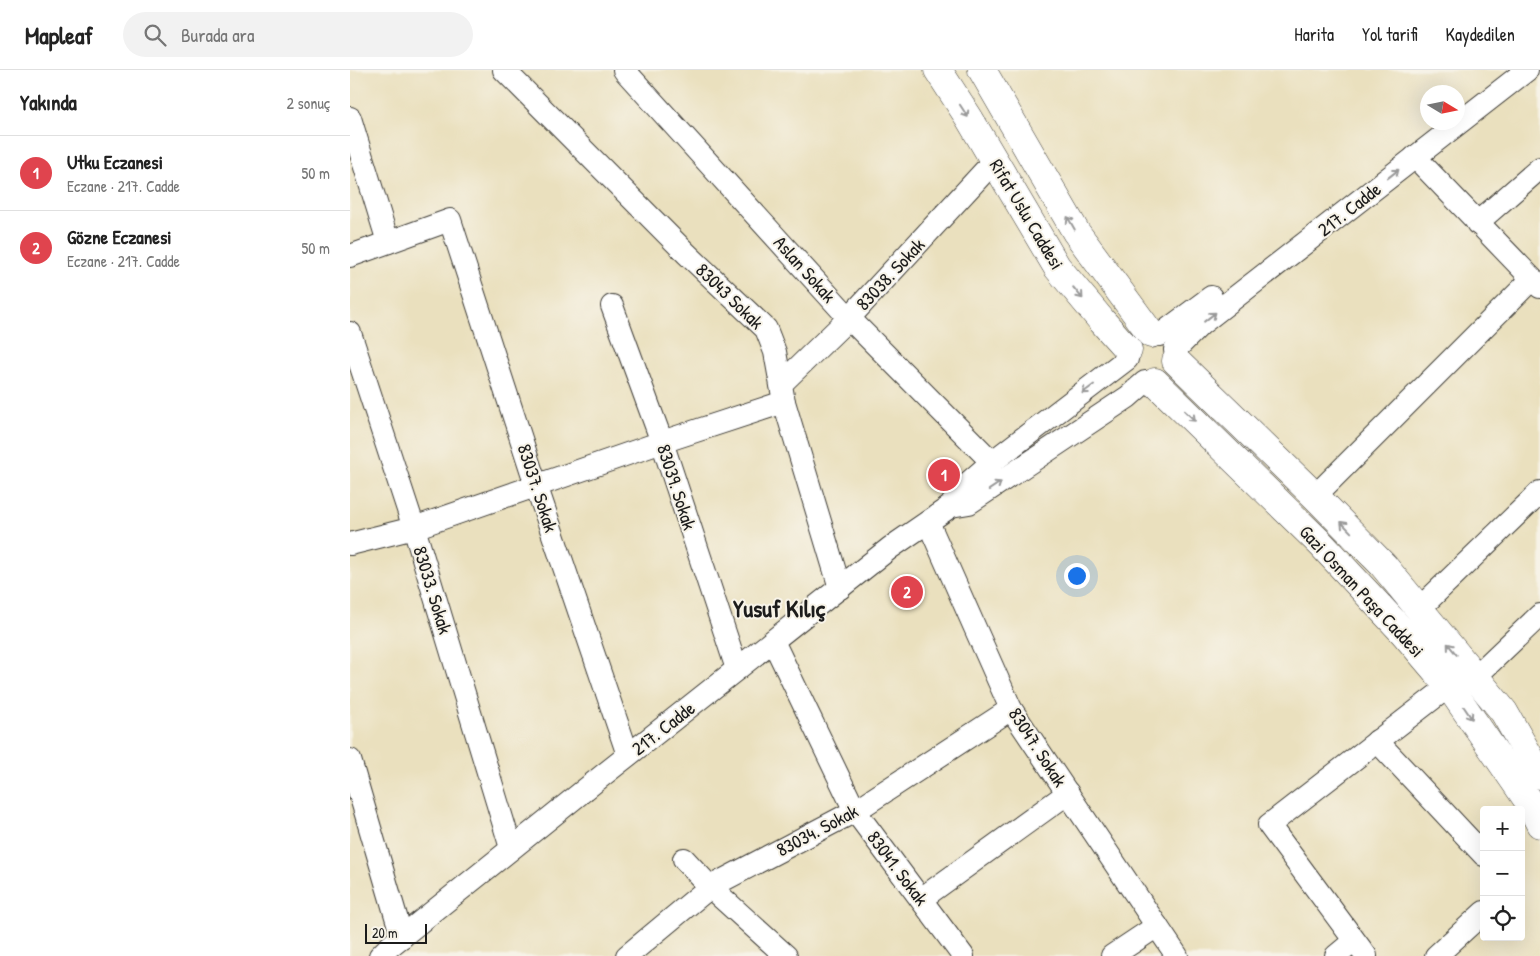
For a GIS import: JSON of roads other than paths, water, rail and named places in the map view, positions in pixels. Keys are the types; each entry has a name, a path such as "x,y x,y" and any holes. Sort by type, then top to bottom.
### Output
{"main road":[{"name":"Rifat Uslu Caddesi","path":"938,70 1057,267 1128,355 1130,369 1136,377 1150,382"},
{"name":"Rifat Uslu Caddesi","path":"982,70 1076,232 1165,345"},
{"path":"1128,355 1133,342 1142,336 1165,345 1172,371 1165,378 1150,382"},
{"name":"Gazi Osman Paşa Caddesi","path":"1165,345 1383,565 1504,712 1536,757"},
{"name":"Gazi Osman Paşa Caddesi","path":"1150,382 1320,544 1404,633 1449,686 1529,802 1540,824"}],"street":[{"name":"83043 Sokak","path":"504,70 687,254 766,329 775,352 783,393 840,588"},
{"name":"Aslan Sokak","path":"624,70 849,318 992,462"},
{"path":"1465,99 1502,70"},
{"name":"217. Cadde","path":"1165,345 1202,324 1526,70"},
{"path":"350,118 388,242 350,256"},
{"name":"217. Cadde","path":"1165,345 1424,130"},
{"path":"1315,496 1536,283 1415,158"},
{"name":"83038. Sokak","path":"783,393 849,318 994,161"},
{"path":"1478,223 1540,168"},
{"name":"83037. Sokak","path":"388,242 450,220 536,485 628,755"},
{"name":"83039. Sokak","path":"612,306 662,442 737,670"},
{"name":"83033. Sokak","path":"350,333 414,528 511,848"},
{"name":"217. Cadde","path":"380,956 628,755 890,548 928,522 956,498 992,462 1128,355"},
{"name":"217. Cadde","path":"956,498 969,504 1150,382"},
{"path":"350,544 414,528 662,442 783,393"},
{"path":"1419,609 1540,492"},
{"name":"83047. Sokak","path":"928,522 1011,709 1177,956"},
{"path":"1475,677 1540,615"},
{"name":"83041. Sokak","path":"773,641 855,811 963,956"},
{"path":"1336,956 1360,949 1268,825 1449,686"},
{"name":"83034. Sokak","path":"627,956 710,887 855,811 1011,709"},
{"path":"1377,741 1480,851"},
{"path":"350,760 402,937"},
{"path":"921,899 1068,793"},
{"path":"684,859 710,887 786,956"},
{"path":"1436,956 1480,916"},
{"path":"1112,956 1157,926"}],"place":[{"name":"Utku Eczanesi","path":"944,475"},
{"name":"Gözne Eczanesi","path":"907,592"}],"district":[{"name":"Yusuf Kılıç","path":"779,609"}]}
